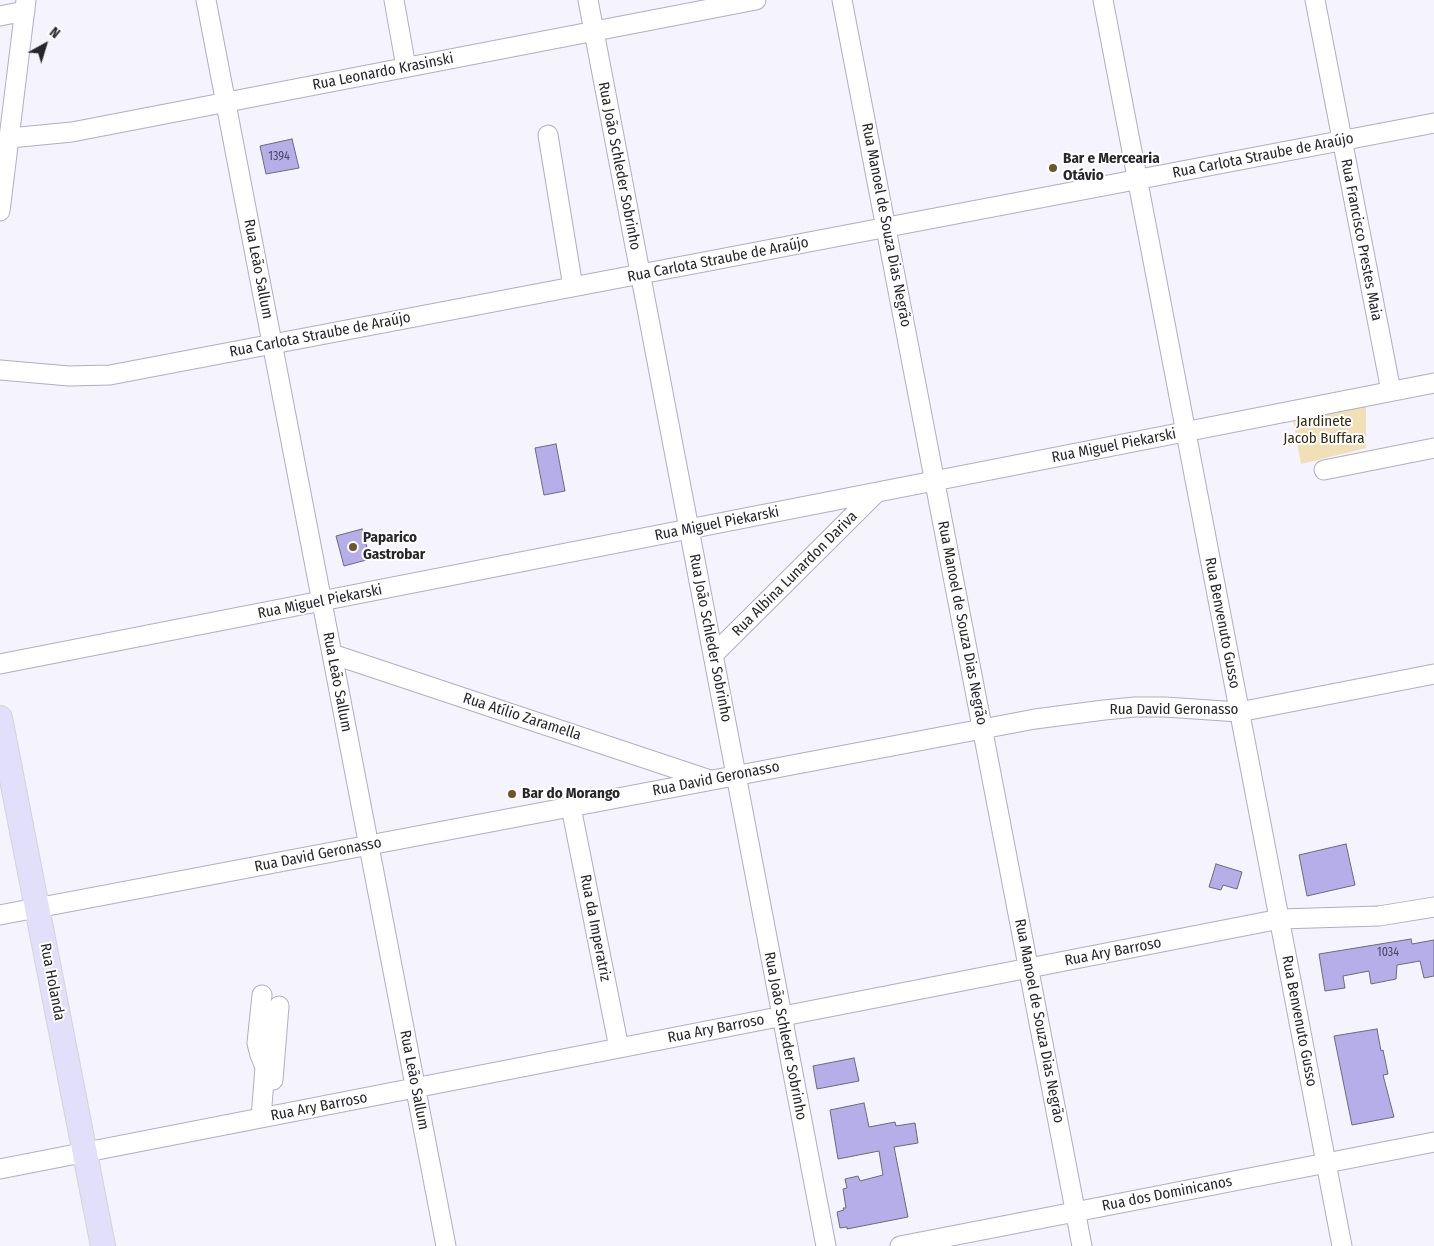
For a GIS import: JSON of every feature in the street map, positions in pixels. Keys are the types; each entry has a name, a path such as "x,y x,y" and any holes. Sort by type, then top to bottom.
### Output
{"main road":[{"name":"Rua Holanda","path":"0,718 103,1246"}],"street":[{"name":"Rua Leão Sallum","path":"206,0 446,1246"},
{"path":"394,0 406,68"},
{"name":"Rua João Schleder Sobrinho","path":"588,0 826,1246"},
{"name":"Rua Leonardo Krasinski","path":"10,138 72,132 756,0"},
{"name":"Rua Manoel de Souza Dias Negrão","path":"842,0 1082,1246"},
{"name":"Rua Benvenuto Gusso","path":"1103,0 1342,1246"},
{"name":"Rua Francisco Prestes Maia","path":"1315,0 1390,391"},
{"path":"0,16 26,5 0,211"},
{"name":"Rua Carlota Straube de Araújo","path":"0,370 69,376 110,375 1434,123"},
{"path":"548,135 573,287"},
{"name":"Rua Miguel Piekarski","path":"0,664 1434,383"},
{"path":"1324,470 1434,448"},
{"name":"Rua Albina Lunardon Dariva","path":"713,655 877,492"},
{"name":"Rua Atílio Zaramella","path":"332,654 711,780"},
{"name":"Rua David Geronasso","path":"0,915 1068,714 1165,707 1240,712 1434,674"},
{"name":"Rua da Imperatriz","path":"571,807 619,1048"},
{"name":"Rua Ary Barroso","path":"0,1169 1280,919 1379,916 1434,906"},
{"path":"262,995 257,1043 265,1067 267,1117"},
{"path":"267,1117 272,1087 279,1006"},
{"name":"Rua dos Dominicanos","path":"900,1246 1434,1142"}],"green space":[{"name":"Jardinete Jacob Buffara","path":"1366,393 1366,448 1301,464 1291,409"}],"building":[{"path":"292,139 299,168 266,174 260,146"},
{"path":"556,444 565,491 544,495 535,448"},
{"name":"Paparico Gastrobar","path":"362,529 370,559 344,566 336,536"},
{"path":"1346,844 1355,885 1307,896 1299,855"},
{"path":"1216,864 1242,872 1237,889 1223,885 1221,890 1209,887"},
{"path":"1411,939 1412,944 1434,940 1434,976 1424,978 1420,961 1397,965 1396,979 1371,984 1369,971 1343,976 1345,988 1325,991 1319,954"},
{"path":"1377,1029 1388,1074 1383,1075 1394,1117 1352,1125 1334,1036"},
{"path":"854,1058 859,1081 817,1089 813,1066"},
{"path":"864,1103 869,1127 895,1122 896,1126 915,1123 918,1143 894,1147 908,1217 847,1229 847,1227 840,1228 837,1212 846,1208 843,1189 847,1188 845,1179 858,1176 860,1181 883,1175 879,1151 838,1159 830,1110"}],"place":[{"name":"Bar e Mercearia Otávio","path":"1053,168"},
{"name":"Paparico Gastrobar","path":"353,547"},
{"name":"Bar do Morango","path":"512,794"}]}
